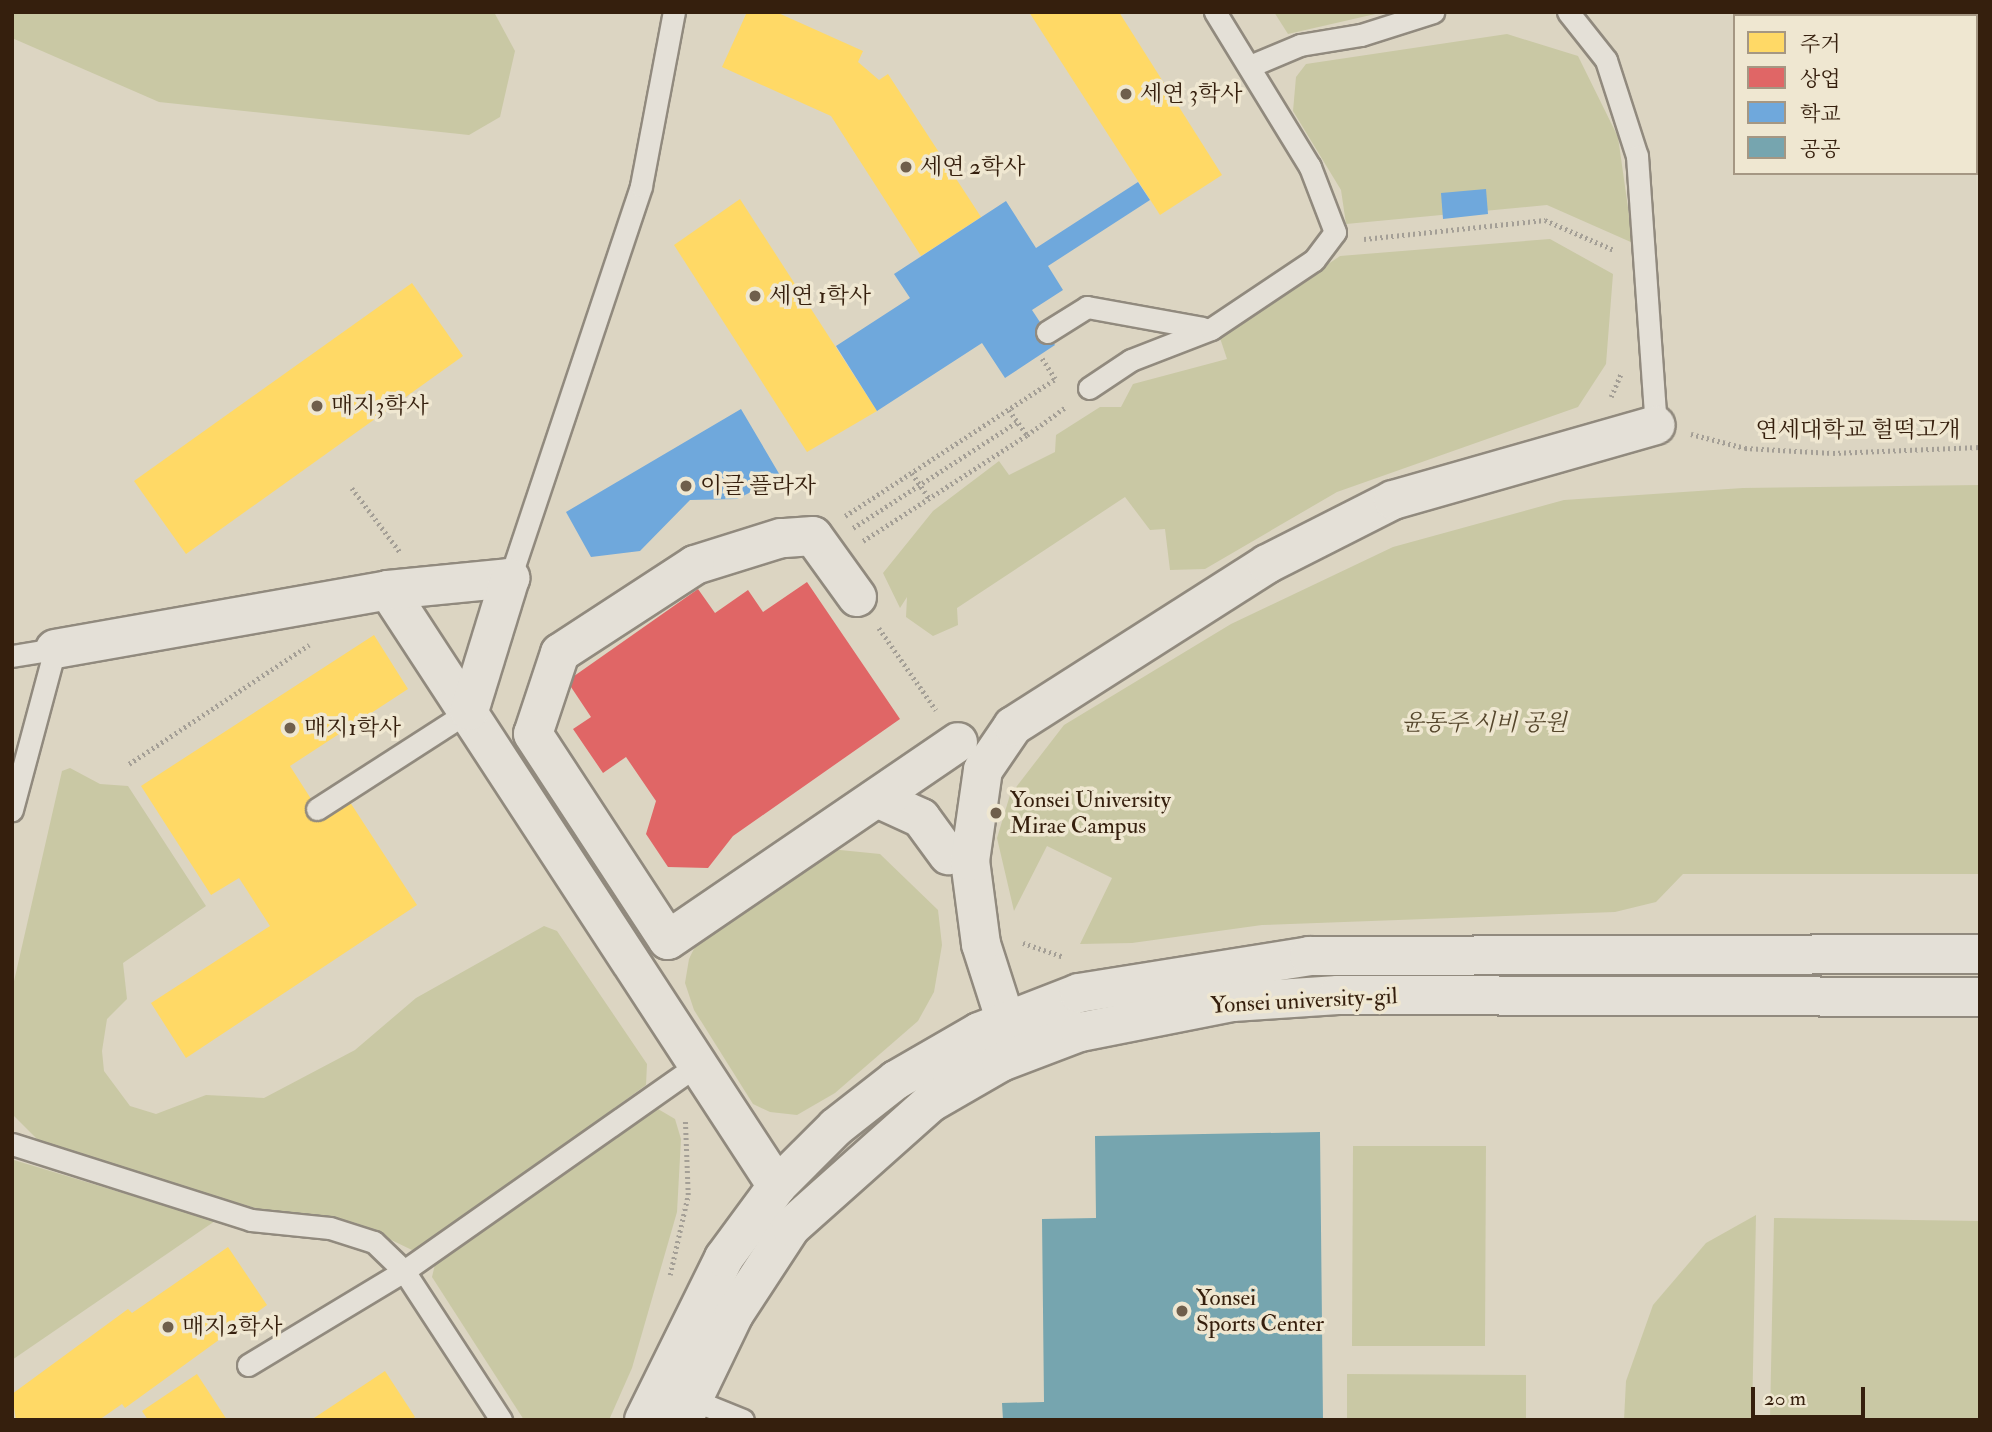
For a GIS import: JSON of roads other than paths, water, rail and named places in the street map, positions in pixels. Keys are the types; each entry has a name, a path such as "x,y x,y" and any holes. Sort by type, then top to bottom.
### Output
{"street":[{"path":"1006,1022 981,944 970,861 983,770 1013,726 1267,564 1393,500 1656,425"},
{"path":"857,597 822,548 726,552 685,569 560,653 533,734 668,940 958,742"},
{"path":"55,649 406,587 510,578 469,711"},
{"path":"406,587 469,711 685,1073 776,1186"},
{"path":"877,798 922,818 948,855"},
{"path":"644,1420 724,1258 776,1186 836,1126 896,1080 1006,1022 1128,981 1309,956 1980,954"},
{"name":"Yonsei university-gil","path":"687,1410 734,1314 801,1218 929,1103 1001,1062 1080,1032 1233,1002 1338,995 1980,997"}],"lane":[{"path":"510,578 638,198 674,12"},
{"path":"1089,388 1131,360 1211,329 1332,243 1334,220 1324,196 1216,12"},
{"path":"1250,66 1300,45 1362,35 1433,12"},
{"path":"1568,12 1606,60 1637,156 1656,425"},
{"path":"1047,332 1087,307 1211,329"},
{"path":"12,656 55,649 12,810"},
{"path":"317,809 469,711"},
{"path":"248,1365 404,1271 685,1073"},
{"path":"12,1144 251,1220 354,1233 404,1271 501,1420"},
{"path":"687,1410 743,1420"}],"place":[{"name":"세연 3학사","path":"1126,94"},
{"name":"세연 2학사","path":"906,167"},
{"name":"세연 1학사","path":"755,296"},
{"name":"매지3학사","path":"317,406"},
{"name":"이글 플라자","path":"686,486"},
{"name":"매지1학사","path":"290,728"},
{"name":"Yonsei University Mirae Campus","path":"996,813"},
{"name":"Yonsei Sports Center","path":"1182,1311"},
{"name":"매지2학사","path":"168,1327"}],"park label":[{"name":"윤동주 시비 공원","path":"1484,723"}]}
